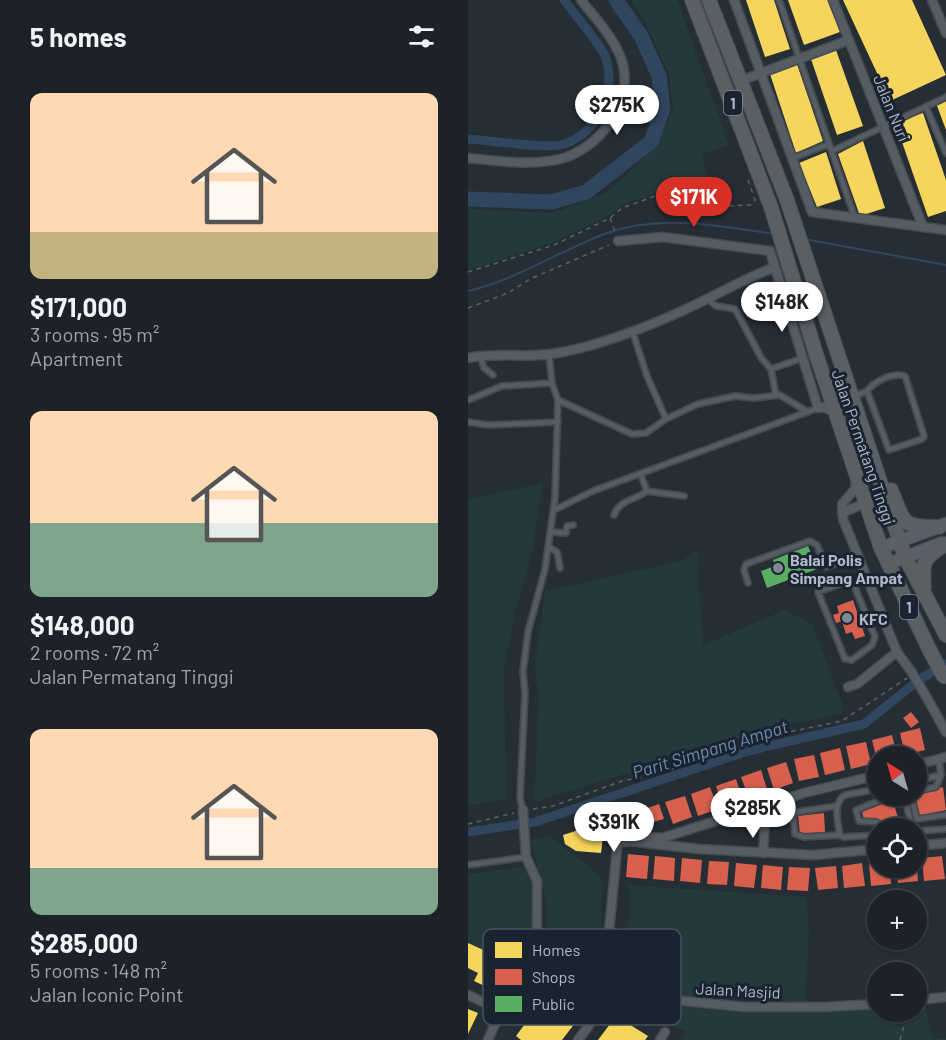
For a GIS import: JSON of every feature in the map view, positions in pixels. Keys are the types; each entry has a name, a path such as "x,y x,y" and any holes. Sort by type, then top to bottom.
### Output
{"highway":[{"name":"Jalan Permatang Tinggi","path":"692,0 771,207 809,356 825,381 825,409 856,475 888,564"},
{"name":"Jalan Permatang Tinggi","path":"709,0 788,200 836,347 850,398 905,557"},
{"path":"866,442 904,519 913,527 942,525"},
{"path":"865,503 885,497"},
{"path":"925,594 924,562 929,554 946,543"},
{"name":"1","path":"905,557 946,635"},
{"name":"1","path":"888,564 945,679"}],"main road":[{"path":"881,548 942,525"},
{"path":"888,564 946,543"}],"street":[{"path":"468,158 540,162 559,160 590,147 604,133 619,103 623,88 624,66 607,34 581,0"},
{"path":"734,0 807,205 812,212 946,230"},
{"name":"Jalan Nuri","path":"833,0 923,227"},
{"path":"932,0 946,33"},
{"path":"740,81 849,40"},
{"path":"618,240 663,237 770,251 809,356 825,409"},
{"path":"468,358 549,354 632,330 685,310 742,279 775,267"},
{"path":"856,475 855,489 842,504 842,513 897,652 913,672 946,732"},
{"path":"842,513 865,503"},
{"path":"848,687 857,684 897,652"},
{"path":"927,762 943,758"},
{"path":"609,929 618,839 624,842 630,838 662,837 695,829 766,805 867,778"},
{"path":"763,853 766,805"},
{"path":"523,813 526,857 537,881 537,929"},
{"path":"630,838 763,853 813,855 867,850"},
{"path":"927,845 946,843"},
{"path":"468,995 483,1002"},
{"path":"927,999 946,997"},
{"name":"Jalan Masjid","path":"681,1001 745,1007 867,1005"},
{"path":"488,1040 494,1025"},
{"path":"578,1040 589,1025"}],"lane":[{"path":"779,0 855,218"},
{"path":"832,151 946,97"},
{"path":"926,106 946,153"},
{"path":"791,159 829,144"},
{"path":"706,298 716,306 735,309 771,369 776,395"},
{"path":"632,330 647,376 666,419"},
{"path":"523,813 520,798 525,693 523,671 528,632 549,547 554,510 558,400 552,382 549,354"},
{"path":"480,356 484,368 493,375"},
{"path":"771,369 809,356"},
{"name":"Jalan Permatang Tinggi","path":"850,398 867,391 872,385 899,374 905,376 912,391 924,436 922,439 889,450 867,391"},
{"path":"468,400 502,386 552,382"},
{"path":"558,400 632,434 646,433 666,419 698,404 735,396 754,398 776,395 808,412"},
{"path":"554,510 593,491 808,412 825,409"},
{"path":"468,422 475,425 488,425 558,422"},
{"path":"641,475 647,491"},
{"path":"614,515 617,508 627,500 647,491 684,496"},
{"path":"551,532 566,533 567,526 573,525"},
{"path":"748,583 744,570 746,564 810,541 817,545 826,567 859,557"},
{"path":"549,547 557,552 560,568"},
{"path":"846,582 854,585 861,598 875,637 872,645 852,660 845,659 818,592 846,582"},
{"path":"861,598 874,594"},
{"path":"927,789 936,787 941,775 943,758"},
{"path":"927,778 941,775"},
{"path":"840,835 837,806 841,798 845,795 867,791"},
{"path":"837,806 797,812 793,815 795,834 804,837 867,836"},
{"path":"867,806 856,810 859,821 867,821"},
{"path":"914,806 917,819 946,815"},
{"path":"927,830 946,829"},
{"path":"468,865 526,857"}],"path":[{"path":"468,272 554,244 610,218 622,208 658,195 675,193 725,206 751,205 755,200 745,171"},
{"path":"468,308 508,293 530,279 618,240 610,218"},
{"path":"468,824 553,806 622,781 652,775 779,734 842,721 913,672"},
{"path":"900,1040 905,1022"}],"green space":[{"path":"630,0 677,0 729,145 701,155 715,199 669,191 629,202 604,218 550,244 468,270 468,209 553,213 606,193 655,148 673,109 669,74 643,18"},
{"path":"543,483 532,553 513,621 504,671 506,800 468,805 468,499"},
{"path":"697,551 703,645 785,610 812,624 842,703 841,714 773,728 534,802 539,693 535,668 545,591 681,561"},
{"path":"550,836 601,877 602,929 547,929 546,899 531,840"},
{"path":"522,867 530,873 532,929 483,929 483,950 468,941 468,874"},
{"path":"628,885 806,897 809,932 805,1002 681,997 681,929 627,929 630,910"},
{"path":"681,1006 782,1011 867,1009 867,1022 927,1022 927,1014 933,1039 946,1038 946,1040 680,1040 686,1031 670,1025 681,1025"}],"building: Homes":[{"path":"746,0 774,0 790,49 765,57"},
{"path":"788,0 829,0 840,32 804,45"},
{"path":"843,0 912,0 946,75 890,101"},
{"path":"836,50 863,126 837,135 811,59"},
{"path":"797,64 823,141 796,153 770,74"},
{"path":"946,99 946,130 936,103"},
{"path":"923,113 946,180 946,211 928,217 895,122"},
{"path":"863,141 885,208 860,216 838,154"},
{"path":"826,152 841,199 817,207 799,163"},
{"path":"597,824 603,837 601,853 576,851 565,844 563,835"},
{"path":"468,943 483,950 483,985 474,981 478,973 468,968"},
{"path":"468,1009 478,1013 468,1034"},
{"path":"524,1025 574,1025 562,1040 521,1040 516,1036"},
{"path":"609,1025 630,1025 648,1036 645,1040 598,1040"}],"building: Shops":[{"name":"KFC","path":"853,600 865,636 855,639 852,632 846,634 842,621 836,623 833,615 839,613 837,606"},
{"path":"911,712 919,722 911,728 903,718"},
{"path":"920,728 924,746 903,746 900,733"},
{"path":"892,735 895,746 874,746 872,740"},
{"path":"866,742 867,765 851,769 846,746"},
{"path":"840,748 845,770 825,775 820,753"},
{"path":"814,755 819,777 799,781 794,759"},
{"path":"786,762 793,783 774,790 767,768"},
{"path":"761,770 768,792 749,798 741,777"},
{"path":"736,779 743,801 723,807 716,786"},
{"path":"710,787 718,809 698,816 691,794"},
{"path":"943,787 946,810 918,816 916,806 927,806 927,791"},
{"path":"685,796 692,817 673,824 665,802"},
{"path":"659,804 664,819 646,824 642,810"},
{"path":"878,806 895,806 898,818 867,818 864,820 862,812"},
{"path":"635,811 638,820 620,826 617,817"},
{"path":"824,813 825,832 800,834 798,816"},
{"path":"614,818 616,823 608,826 606,821"},
{"path":"628,854 649,856 647,879 626,877"},
{"path":"655,856 675,858 674,881 653,879"},
{"path":"942,856 945,879 924,881 924,878 927,878 927,858"},
{"path":"682,858 702,860 700,883 680,881"},
{"path":"709,861 729,862 727,885 707,884"},
{"path":"736,863 757,865 754,888 734,886"},
{"path":"862,863 865,886 844,888 842,866"},
{"path":"763,865 783,867 781,890 761,888"},
{"path":"836,866 838,888 818,890 815,868"},
{"path":"789,867 810,868 808,891 787,890"},
{"path":"870,878 891,878 891,884 871,886"},
{"path":"897,878 918,878 918,881 898,883"}],"building: Public":[{"path":"808,546 817,569 767,588 761,571 775,566 773,560"}],"waterway":[{"path":"468,139 530,145 561,145 574,140 594,122 601,110 609,83 605,56 564,0"},
{"path":"468,199 552,202 586,192 651,142 663,109 659,76 641,36 616,0"},
{"path":"468,291 504,280 590,240 627,227 691,223 775,234"},
{"path":"804,239 946,265"},
{"name":"Parit Simpang Ampat","path":"468,832 535,822 748,751 864,724 920,679 946,664"}],"place":[{"name":"Balai Polis Simpang Ampat","path":"778,568"},
{"name":"KFC","path":"847,618"}]}
